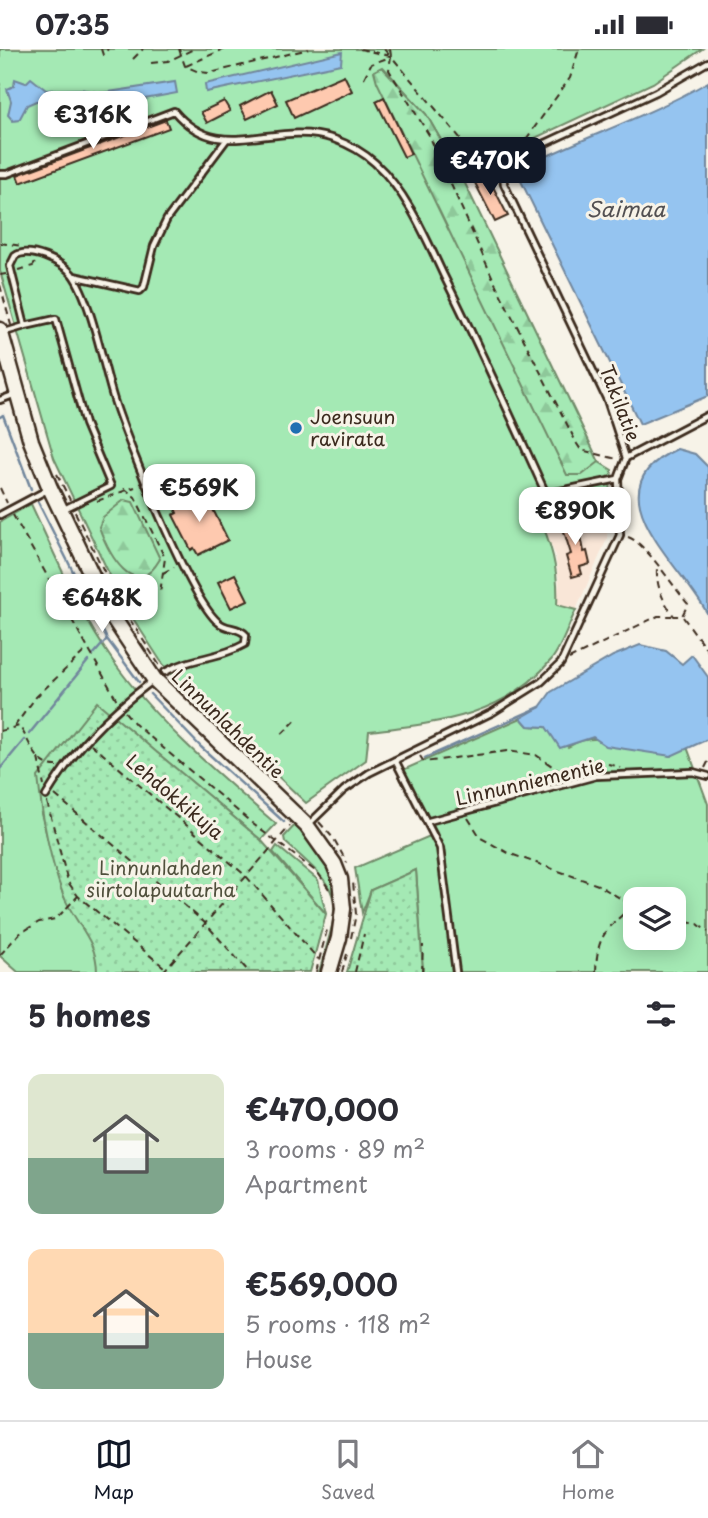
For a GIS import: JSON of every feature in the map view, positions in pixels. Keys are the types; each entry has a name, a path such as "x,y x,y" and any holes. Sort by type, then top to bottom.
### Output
{"street":[{"name":"Linnunlahdentie","path":"4,331 16,394 50,488 67,508 110,613 159,676 307,820 334,863 340,879 343,909 339,938 324,966"}],"lane":[{"path":"503,172 510,162 656,92 708,62"},
{"path":"0,174 7,174 174,111 196,132 227,139 279,132 319,135 346,145 375,163 401,195 485,358 554,515 619,503"},
{"path":"25,326 11,272 12,260 18,254 28,252 73,275 140,291 144,287 154,246 167,219 227,139"},
{"name":"Takilatie","path":"307,820 344,790 395,760 523,696 561,663 620,535 618,479 625,460 607,401 504,184 503,172"},
{"path":"48,793 67,761 85,739 120,706 159,676 183,662 232,652 245,644 246,635 218,622 201,599 182,561 130,445 93,326 73,275"},
{"path":"4,331 56,319 85,424 111,486 67,508"},
{"path":"0,400 16,394"},
{"path":"625,460 708,415"},
{"path":"546,494 618,479"},
{"path":"0,515 50,488"},
{"path":"395,760 429,821 440,848 447,885 452,959 456,972"},
{"name":"Linnunniementie","path":"429,821 596,776 693,772 708,776"}],"path":[{"path":"101,49 103,55 108,49"},
{"path":"133,59 143,49"},
{"path":"179,49 185,66 199,72 211,73 309,49"},
{"path":"151,63 181,56 194,49"},
{"path":"185,66 224,49"},
{"path":"360,49 391,56"},
{"path":"384,49 467,145 503,172"},
{"path":"390,49 389,70 429,135 495,283 577,445 581,450 625,460"},
{"path":"510,162 570,78 579,49"},
{"path":"364,78 371,64 391,56"},
{"path":"0,275 33,266 39,256"},
{"path":"0,285 4,331"},
{"path":"55,470 67,508 159,676"},
{"path":"88,506 124,488 135,487"},
{"path":"0,488 86,650 120,706 145,733 253,824 318,873 329,890"},
{"path":"124,488 135,497 165,558 160,593"},
{"path":"620,535 635,539 646,547 657,568 688,604 682,616"},
{"path":"163,573 174,568"},
{"path":"657,568 657,581 663,602 674,616"},
{"path":"561,663 658,617 682,616"},
{"path":"682,616 708,651"},
{"path":"14,727 36,697 86,650"},
{"path":"282,734 299,717"},
{"path":"0,731 19,726 38,758 68,882 78,896 170,972"},
{"name":"Lehdokkikuja","path":"85,739 246,876 324,966"},
{"path":"416,750 424,762 516,752 536,755 574,782"},
{"path":"38,758 53,767 67,761"},
{"path":"560,772 585,765 612,764 633,775"},
{"path":"48,793 205,923 248,972"},
{"path":"464,812 481,838 508,853 598,885 623,900"},
{"path":"163,972 277,841 307,820 334,839 349,870"},
{"path":"342,972 356,914 352,880"},
{"path":"0,955 19,934 39,922 56,919 78,896"},
{"path":"596,972 596,945 623,916"},
{"path":"316,972 324,966 330,920"},
{"path":"686,922 698,924 708,932"},
{"path":"355,972 364,934"},
{"path":"422,972 423,945"}],"shaded area":[{"path":"610,491 607,539 576,610 557,605 559,581 555,554 536,510"}],"green space":[{"name":"Joensuun ravirata","path":"0,49 702,49 653,83 460,173 426,114 383,67 594,459 612,470 610,491 536,510 553,556 557,579 557,605 576,610 556,654 533,678 513,694 468,714 420,725 369,731 366,760 306,803 176,680 123,603 54,458 0,271"},
{"path":"382,67 426,114 460,173 599,462 582,475 567,475 377,82 374,71"},
{"path":"124,500 133,502 160,559 150,572 141,577 132,575 115,560 99,527 103,517"},
{"path":"31,504 89,624 130,684 189,747 276,824 261,840 120,722 41,814 63,895 97,952 97,972 18,972 0,956 0,522"},
{"name":"Linnunlahden siirtolapuutarha","path":"97,702 261,840 326,914 310,972 97,972 89,940 68,905 54,866 38,777"},
{"path":"521,718 528,726 546,727 568,747 579,741 605,739 670,756 687,747 708,804 708,972 423,972 416,870 371,890 362,913 355,868 437,833 403,770"},
{"path":"296,824 324,860 336,894 334,929 323,972 319,972 332,927 333,898 319,874 285,842 284,837"},
{"path":"277,846 318,880 326,914 273,852"},
{"path":"416,870 423,972 347,972 371,890"}],"water":[{"path":"342,52 341,64 206,92 205,84"},
{"path":"31,78 46,90 80,89 102,93 175,82 177,93 134,101 36,101 27,105 19,120 13,121 8,115 11,101 7,89 14,86 15,79 26,83"},
{"name":"Saimaa","path":"708,82 708,396 640,424 521,181 528,165 664,105"},
{"path":"677,449 695,454 708,467 708,615 663,551 640,506 640,485 651,466"},
{"path":"640,645 666,651 682,664 692,655 708,677 708,739 671,756 606,746 593,737 560,748 546,727 528,726 521,718 540,707 551,692 613,656"}],"building":[{"path":"344,75 352,91 294,118 286,100"},
{"path":"271,90 278,104 247,119 240,106"},
{"path":"384,97 411,154 404,157 376,101"},
{"path":"224,101 230,111 207,123 201,112"},
{"path":"166,120 169,128 20,183 17,175"},
{"path":"486,173 508,216 495,222 473,179"},
{"path":"204,491 228,540 198,555 194,548 191,550 173,515 177,513 174,506"},
{"path":"570,518 571,521 578,519 584,552 587,551 590,564 580,567 582,574 572,577 566,556 571,554 562,525 563,521"},
{"path":"235,574 248,600 231,608 218,582"}],"waterway":[{"path":"0,417 3,415 31,489"},
{"path":"38,502 107,639"},
{"path":"93,655 107,639 139,682"},
{"path":"29,734 88,661"},
{"path":"150,694 201,747 284,822"},
{"path":"425,758 540,707"},
{"path":"0,769 24,740"}],"place":[{"name":"Joensuun ravirata","path":"296,428"}]}
